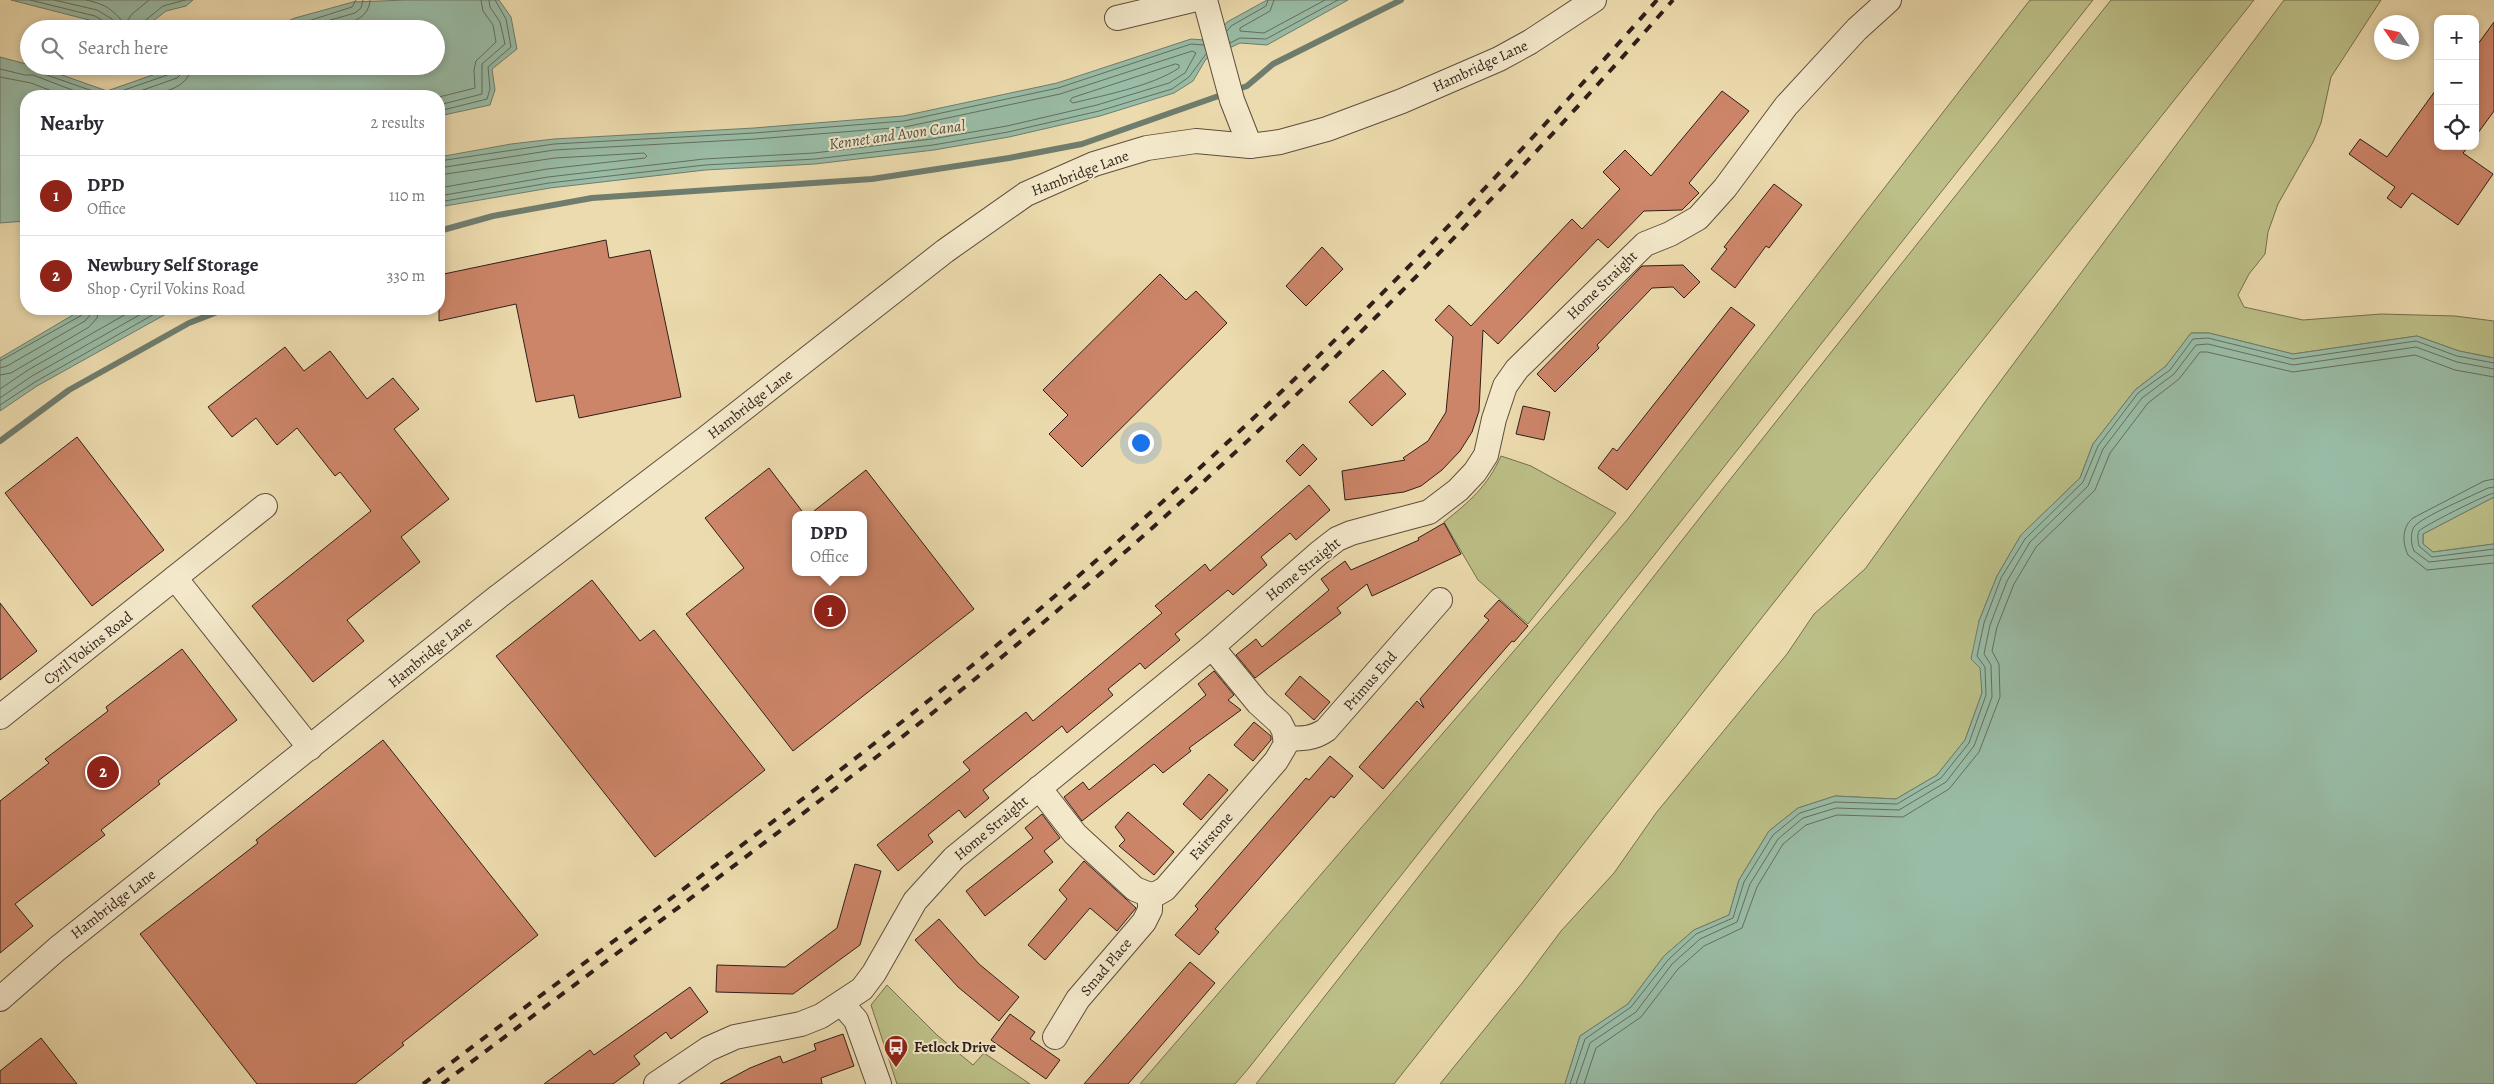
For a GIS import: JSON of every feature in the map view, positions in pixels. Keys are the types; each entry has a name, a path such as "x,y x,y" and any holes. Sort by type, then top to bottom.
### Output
{"street":[{"path":"1117,18 1192,0"},
{"path":"1205,0 1230,90 1250,146"},
{"name":"Hambridge Lane","path":"0,999 57,949 499,596 705,439 945,251 1026,194 1094,164 1146,148 1196,141 1250,146 1280,142 1328,129 1402,101 1499,59 1530,42 1594,0"},
{"name":"Home Straight","path":"656,1084 708,1049 736,1037 801,1024 821,1016 842,1004 862,989 874,973 915,901 929,883 954,858 1212,647 1319,553 1337,539 1351,533 1429,512 1458,490 1486,455 1504,386 1517,369 1645,244 1670,234 1698,218 1724,188 1786,106 1857,29 1889,0"},
{"name":"Cyril Vokins Road","path":"0,717 265,506"},
{"path":"175,578 310,748"},
{"name":"Primus End","path":"1286,738 1302,739 1318,736 1326,730 1440,600"},
{"path":"1212,647 1258,703 1280,723 1286,738"},
{"name":"Fairstone","path":"1150,894 1158,894 1165,889 1276,760 1286,744 1286,738"},
{"path":"1039,788 1075,834 1090,849 1136,889 1150,894"},
{"name":"Smad Place","path":"1054,1038 1078,999 1144,922 1150,910 1150,894"},
{"path":"842,1004 856,1020 879,1084"}],"green space":[{"path":"2030,0 2093,0 1248,1069 1235,1084 1140,1084 1627,520"},
{"path":"2111,0 2254,0 1805,563 1394,1084 1256,1084 1705,511"},
{"path":"2284,0 2381,0 2331,77 2321,123 2313,142 2278,204 2268,232 2265,254 2249,274 2238,295 2244,307 2303,320 2381,314 2455,316 2494,321 2494,358 2459,351 2417,336 2293,354 2209,333 2191,333 2166,366 2135,390 2093,444 2080,478 2021,535 1997,576 1979,621 1982,693 1965,740 1937,775 1896,799 1835,796 1798,808 1769,831 1739,880 1729,915 1694,930 1664,956 1628,1004 1580,1036 1565,1084 1440,1084 1523,982 1561,931 1614,873 1656,813 1787,654 1814,614 1865,569 1985,402"},
{"path":"1501,456 1531,466 1616,513 1528,624 1478,580 1444,522 1484,485"},
{"path":"2494,497 2494,544 2433,552 2423,544 2423,534"},
{"path":"887,985 937,1035 973,1065 984,1053 1030,1084 897,1084 871,1005"}],"water":[{"path":"11,0 193,0 186,6 166,11 154,20 89,20"},
{"path":"499,0 511,17 517,49 492,69 495,90 490,105 445,115 445,90 110,90 152,75 445,75 445,20 290,20 353,2"},
{"name":"Kennet and Avon Canal","path":"1267,0 1348,0 1267,45 1240,43 1206,59 1193,81 1174,93 1100,116 1009,137 934,150 815,164 705,170 550,188 445,206 445,156 511,144 554,139 754,128 903,116 1057,83 1191,39 1204,40 1216,37 1227,22"},
{"path":"0,57 20,62 20,75 62,75 104,90 20,90 20,221 0,223"},
{"path":"73,315 164,315 37,386 0,411 0,358"},
{"path":"2191,333 2209,333 2293,354 2417,336 2459,351 2494,358 2494,497 2423,534 2423,544 2433,552 2494,544 2494,1084 1565,1084 1580,1036 1628,1004 1664,956 1694,930 1729,915 1739,880 1769,831 1798,808 1835,796 1896,799 1937,775 1965,740 1982,693 1980,668 1971,659 1979,621 1997,576 2021,535 2080,478 2093,444 2135,390 2166,366"}],"building":[{"path":"2494,22 2494,111 2479,132 2479,60 2479,43"},
{"path":"1722,91 1749,111 1689,183 1699,193 1682,210 1644,211 1608,248 1598,239 1498,344 1483,330 1479,411 1472,432 1460,451 1442,470 1421,486 1404,492 1345,500 1342,471 1405,460 1403,458 1428,441 1446,412 1453,337 1435,320 1449,305 1471,326 1572,219 1582,229 1620,189 1603,172 1625,150 1651,176"},
{"path":"2434,92 2434,150 2466,150 2463,153 2493,174 2458,225 2412,193 2401,208 2387,198 2395,187 2349,154 2360,139 2387,157"},
{"path":"1774,184 1802,205 1769,248 1766,246 1735,288 1711,269 1727,249 1724,247"},
{"path":"606,240 609,258 650,250 681,397 579,418 574,395 536,402 516,304 439,321 439,315 445,315 445,274"},
{"path":"1322,247 1343,269 1306,306 1286,286"},
{"path":"1683,265 1700,282 1684,298 1673,287 1652,288 1597,345 1599,348 1555,392 1537,374 1642,266"},
{"path":"1160,274 1186,300 1196,291 1227,323 1082,467 1049,434 1068,415 1043,390"},
{"path":"1731,307 1755,325 1627,490 1598,468 1613,448 1617,451"},
{"path":"285,347 304,371 330,351 367,399 393,378 419,409 394,429 449,499 401,537 420,562 347,620 364,641 313,682 252,606 371,511 340,472 335,476 297,428 277,445 256,418 232,437 208,407"},
{"path":"1383,370 1406,394 1372,426 1349,402"},
{"path":"1523,406 1550,412 1544,440 1516,434"},
{"path":"77,437 164,550 92,606 5,493"},
{"path":"1303,444 1317,459 1300,476 1286,461"},
{"path":"769,468 802,511 792,511 792,576 867,576 867,511 814,511 866,470 974,609 793,751 686,614 744,568 705,518"},
{"path":"1309,485 1330,510 1296,540 1290,533 1261,557 1267,565 1233,595 1228,590 1175,634 1180,640 1145,669 1140,663 1108,689 1113,695 1067,733 1062,726 983,790 989,798 965,818 959,810 928,835 933,842 898,871 877,845 970,770 963,762 1026,712 1033,721 1162,613 1155,606 1205,564 1210,571"},
{"path":"1444,523 1461,554 1372,596 1367,584 1337,608 1341,613 1255,678 1236,655 1256,639 1262,647 1329,590 1321,579 1345,561 1351,570 1419,540 1418,538"},
{"path":"592,580 640,641 654,630 765,770 655,857 496,656"},
{"path":"1499,600 1528,626 1514,642 1512,641 1383,789 1359,767 1417,701 1424,708 1420,699 1489,620 1484,616"},
{"path":"0,603 37,651 0,680"},
{"path":"182,649 237,720 158,781 160,784 101,830 105,835 15,904 33,926 0,953 0,801 49,763 45,759 108,711 106,707"},
{"path":"1214,671 1234,695 1228,700 1241,710 1189,748 1191,751 1163,773 1154,764 1082,821 1064,797 1083,782 1089,790 1206,695 1198,684"},
{"path":"1300,676 1330,702 1314,720 1285,694"},
{"path":"1254,722 1271,736 1271,740 1253,761 1234,745"},
{"path":"383,740 538,935 402,1043 404,1045 355,1084 257,1084 140,934 258,843 256,840"},
{"path":"1330,756 1353,776 1334,798 1331,796 1215,929 1219,932 1199,955 1175,935 1198,909 1195,906 1306,778 1309,780"},
{"path":"1209,774 1228,790 1201,820 1183,804"},
{"path":"1128,812 1174,852 1154,875 1119,846 1125,840 1115,827"},
{"path":"1042,814 1060,838 1044,851 1053,862 985,916 966,891 1033,838 1025,828"},
{"path":"1084,861 1136,908 1117,931 1090,908 1045,960 1028,945 1067,899 1059,890"},
{"path":"855,864 881,871 860,945 793,994 716,992 717,965 785,967 837,928"},
{"path":"939,919 979,964 1019,997 999,1021 958,987 915,940"},
{"path":"1190,962 1215,983 1128,1084 1084,1084"},
{"path":"690,987 708,1012 671,1039 666,1032 634,1056 640,1064 613,1084 544,1084 590,1050 594,1055"},
{"path":"1010,1014 1035,1032 1030,1039 1060,1060 1046,1079 991,1040"},
{"path":"843,1034 854,1066 821,1078 822,1084 720,1084 750,1068 780,1056 783,1063 816,1050 814,1044"},
{"path":"41,1038 77,1084 0,1084 0,1071"}],"waterway":[{"path":"445,229 493,216 592,198 872,179 1009,158 1082,144 1247,86 1273,64 1401,0"},
{"path":"0,441 69,390 189,323 210,315"}],"railway":[{"path":"423,1084 766,827 902,722 1061,591 1151,512 1240,431 1412,263 1577,89 1657,0"},
{"path":"442,1084 777,833 909,731 1069,601 1160,521 1338,354 1425,268 1592,91 1673,0"}],"place":[{"name":"DPD","path":"830,611"},
{"name":"Newbury Self Storage","path":"103,772"},
{"name":"Fetlock Drive","path":"896,1068"}]}
